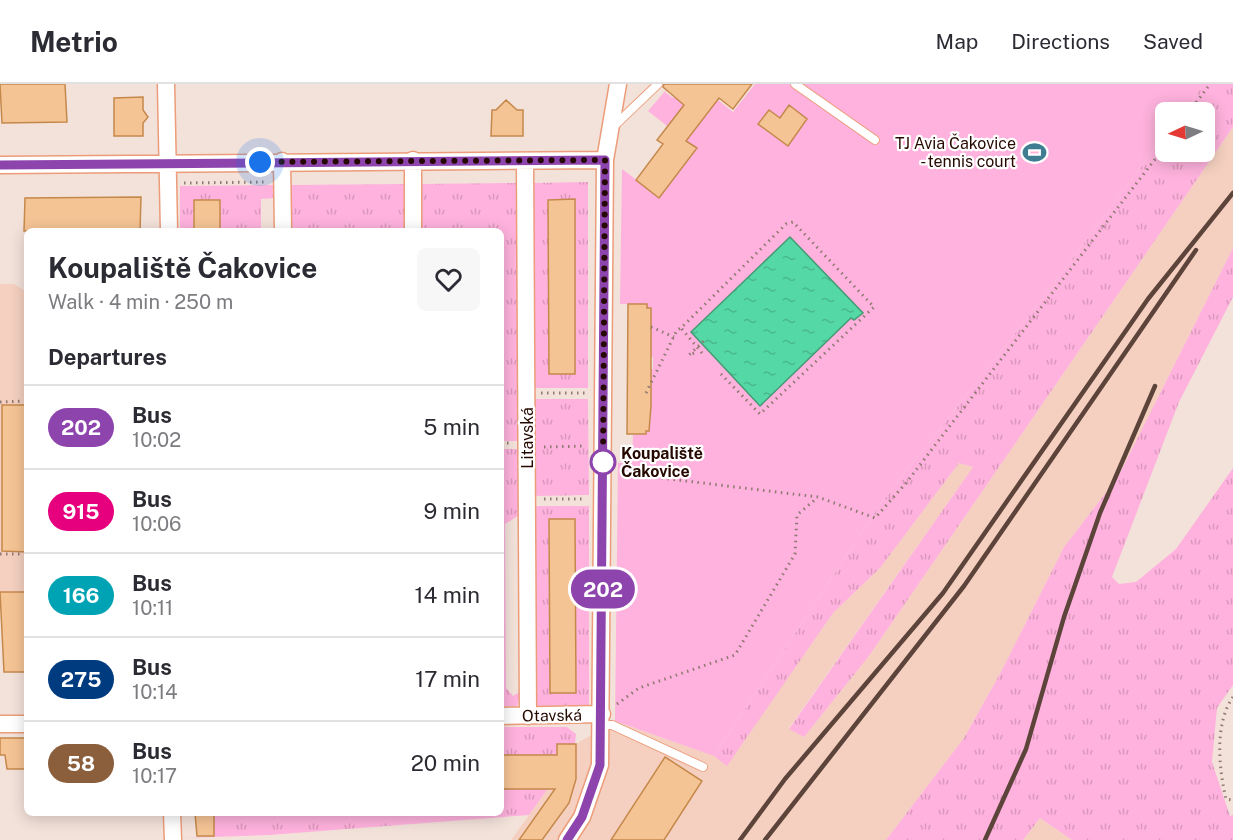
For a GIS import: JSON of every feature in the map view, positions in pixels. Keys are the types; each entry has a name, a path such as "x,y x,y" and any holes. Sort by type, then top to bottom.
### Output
{"street":[{"path":"166,84 169,228"},
{"path":"567,840 582,817 596,782 606,715 605,160 618,84"},
{"path":"413,160 413,228"},
{"path":"0,165 605,160"},
{"path":"282,161 283,228"},
{"name":"Litavská","path":"525,161 528,716"},
{"name":"Otavská","path":"504,716 606,715"},
{"path":"0,724 24,724"},
{"path":"172,816 173,840"}],"lane":[{"path":"610,131 658,84"},
{"path":"795,84 875,140"},
{"path":"606,715 612,725 703,767"}],"path":[{"path":"1196,102 1210,84"},
{"path":"615,473 818,497 875,518 906,483 1155,159"},
{"path":"169,184 282,182"},
{"path":"646,393 674,337 681,328 786,224 793,222 873,308 760,414 721,374"},
{"path":"651,327 674,337"},
{"path":"681,328 702,353"},
{"path":"694,353 689,355 706,338"},
{"path":"653,363 660,363"},
{"path":"526,394 590,393"},
{"path":"0,402 24,401"},
{"path":"504,443 510,443"},
{"path":"527,448 590,446"},
{"path":"606,715 639,688 735,655 795,554 797,515 818,497"},
{"path":"527,499 591,499"},
{"path":"0,554 24,554"},
{"path":"1233,697 1226,707 1218,764 1227,799 1233,800"}],"shaded area":[{"path":"1233,127 1233,248 1118,477 1064,547 1002,670 964,738 886,840 511,840 557,776 557,744 576,744 615,721 714,756 727,765 833,613 880,568 959,463 973,467 789,728 804,737 869,656 1209,162 1215,162 1215,153"},
{"path":"0,284 14,284 24,290 24,592 0,592"},
{"path":"1040,818 1072,840 1023,840"}],"green space":[{"path":"671,84 665,92 673,98 685,84 698,84 733,112 755,84 1204,84 1190,102 1155,102 1155,148 1042,299 881,503 714,756 615,721 618,463 632,463 633,435 646,434 646,431 649,431 646,369 653,369 653,357 646,356 651,308 647,308 646,304 620,304 622,169 659,197 697,149 686,141 714,105 695,91 667,126 648,111"},
{"path":"1204,84 1233,84 1233,127 1215,153 1215,102 1190,102"},
{"path":"1155,148 1155,162 1209,162 869,656 804,737 789,729 973,467 959,463 880,568 833,613 727,766 714,756 881,503 1042,299"},
{"path":"588,182 588,388 533,388 533,183","holes":["575,199 549,374 548,200"]},
{"path":"520,183 521,441 504,441 504,228 420,228 419,184"},
{"path":"407,184 407,228 290,228 290,185"},
{"path":"276,185 276,198 261,199 261,228 220,228 220,201 194,200 193,228 180,228 180,186"},
{"path":"1233,248 1233,297 1179,402 1112,577 1119,584 1136,582 1176,549 1233,468 1233,685 1217,708 1212,762 1230,816 1233,815 1233,840 1072,840 1040,818 1023,840 886,840 964,738 1002,670 1064,547 1118,477"},
{"path":"533,399 588,399 589,495 534,496"},
{"path":"504,449 521,449 521,514 505,524 506,688 513,696 521,691 517,706 504,706"},
{"path":"534,506 589,506 589,705 535,706","holes":["549,519 575,519 576,692 550,693"]},
{"path":"504,727 567,727 576,734 575,744 557,744 557,776 529,815 269,835 183,838 214,836 214,816 504,816 504,789 540,789 504,758"}],"water":[{"path":"790,237 863,313 854,320 851,318 760,406 691,332"}],"building":[{"path":"0,84 65,84 67,122 2,123"},
{"path":"664,84 752,84 733,109 719,98 686,141 697,148 659,198 636,180 663,144 657,140 684,105 663,87"},
{"path":"143,97 143,110 148,117 143,123 143,136 114,136 114,98"},
{"path":"506,100 517,110 523,110 523,136 491,136 492,110 496,110"},
{"path":"789,105 807,119 788,146 758,124 769,110 780,118"},
{"path":"141,197 140,228 24,228 25,198"},
{"path":"575,199 575,374 549,374 548,200"},
{"path":"194,200 220,200 220,228 194,228"},
{"path":"628,304 647,304 647,308 651,308 651,406 649,431 646,431 646,434 627,434"},
{"path":"2,405 24,405 24,552 2,551"},
{"path":"549,519 575,519 576,693 550,693"},
{"path":"0,592 24,592 24,672 4,672"},
{"path":"0,738 24,738 24,769 7,769 5,755 0,755"},
{"path":"557,744 576,744 576,779 569,803 542,840 519,840 555,789 504,789 504,755 557,755"},
{"path":"665,757 702,781 664,840 611,840"},
{"path":"195,816 214,816 214,836 197,836"}],"railway":[{"path":"740,840 785,779 943,593 1148,299 1233,193"},
{"path":"765,840 964,586 1196,250"},
{"path":"985,840 1026,749 1064,617 1100,513 1155,386"}],"bus line":[{"name":"202","path":"0,165 605,160 600,765 593,791 582,817 567,840"}],"place":[{"name":"TJ Avia Čakovice - tennis court","path":"1034,152"},
{"name":"Koupaliště Čakovice","path":"603,462"}],"route":[{"path":"260,162 605,160 603,471 603,462"}]}
